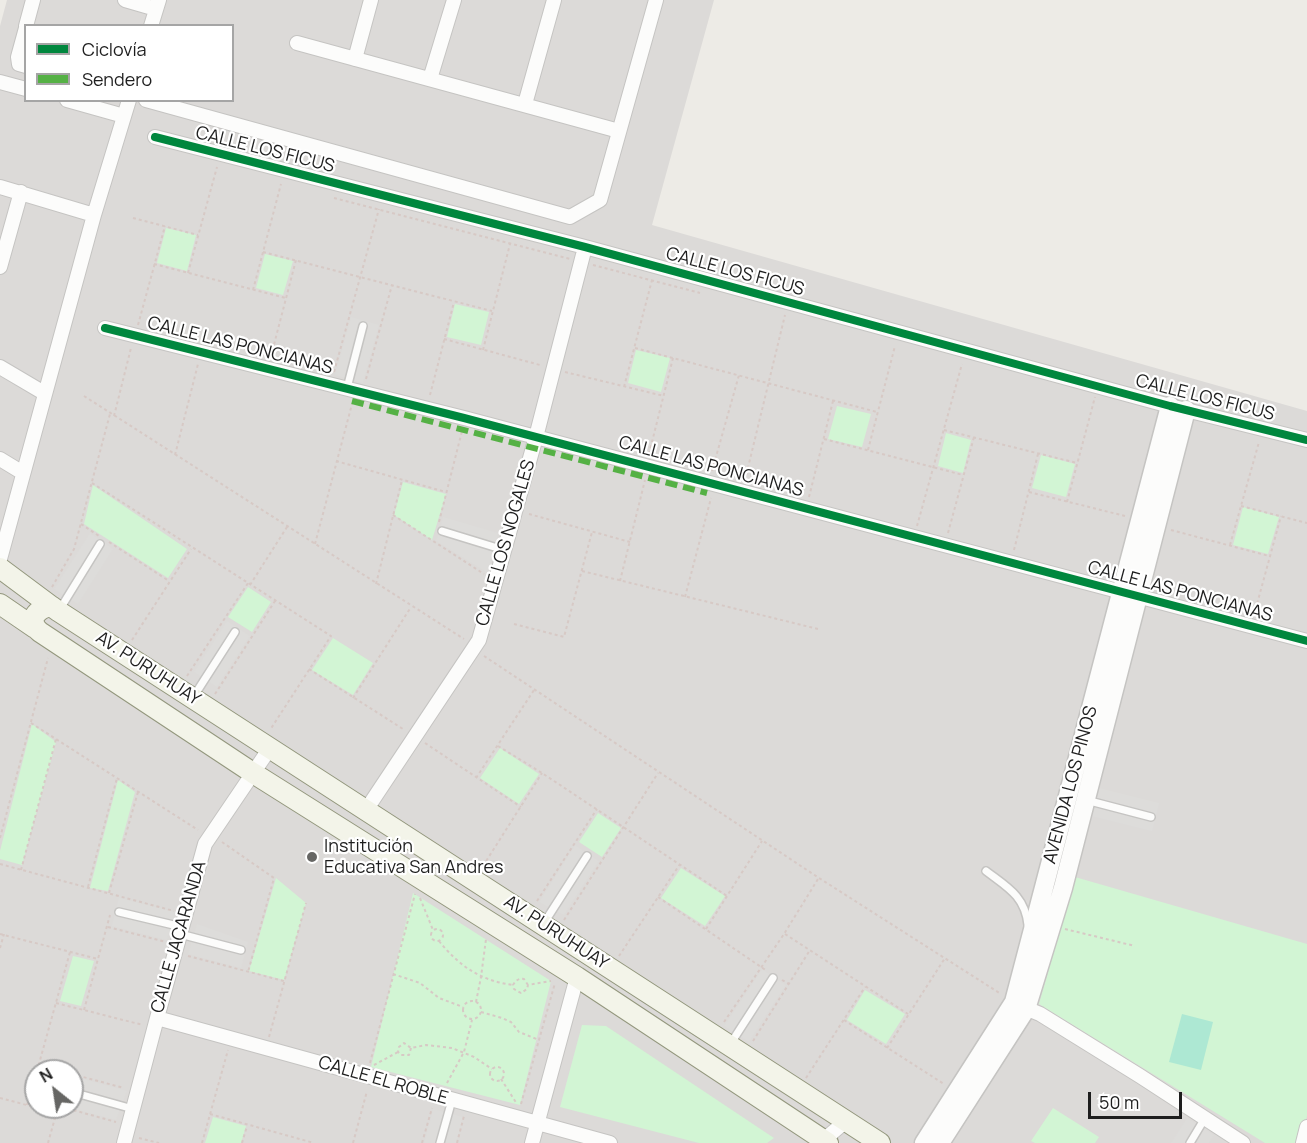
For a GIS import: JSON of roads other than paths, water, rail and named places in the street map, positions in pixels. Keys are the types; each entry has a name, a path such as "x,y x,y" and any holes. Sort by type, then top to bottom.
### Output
{"main road":[{"name":"AV. PURUHUAY","path":"0,568 193,698 269,740 366,810 880,1143"},
{"path":"35,628 33,619 36,612 53,602"},
{"name":"AV. PURUHUAY","path":"0,604 253,773 577,977 824,1142"}],"street":[{"path":"27,24 33,0"},
{"path":"125,0 158,5 152,24"},
{"path":"355,59 371,0"},
{"path":"430,79 454,0"},
{"path":"525,104 554,0"},
{"path":"153,102 570,217 600,200 656,0"},
{"path":"24,34 18,57 19,64 24,65"},
{"path":"297,43 619,131"},
{"path":"0,82 24,88"},
{"path":"73,102 124,116"},
{"path":"0,559 94,215 128,102"},
{"name":"CALLE LOS FICUS","path":"155,137 585,247 1178,408 1307,440"},
{"path":"0,187 94,215"},
{"path":"0,267 21,192"},
{"name":"CALLE LOS NOGALES","path":"366,810 470,645 479,640 536,437 585,247"},
{"name":"CALLE LAS PONCIANAS","path":"105,328 350,395 536,437 1307,641"},
{"path":"0,367 44,393"},
{"name":"AVENIDA LOS PINOS","path":"924,1143 1020,1006 1026,954 1130,593 1178,408"},
{"path":"0,459 23,473"},
{"name":"AVENIDA LOS PINOS","path":"940,1143 1020,1006 1063,888 1085,800 1130,593"},
{"name":"CALLE JACARANDA","path":"130,1140 133,1109 151,1022 181,931 205,844 253,773 269,740"},
{"path":"532,1143 577,977"},
{"path":"1020,1006 1050,1020 1243,1143"},
{"name":"CALLE EL ROBLE","path":"151,1022 231,1038 444,1095 468,1105 610,1143"},
{"path":"824,1142 846,1121"},
{"path":"1303,1143 1307,1127"}],"lane":[{"path":"350,395 363,326"},
{"path":"439,532 504,550"},
{"path":"53,602 100,544"},
{"path":"193,698 235,632"},
{"path":"1085,800 1150,817"},
{"path":"543,925 587,856"},
{"path":"986,871 1003,883 1024,905 1028,922 1026,954"},
{"path":"119,912 241,950"},
{"path":"729,1045 774,977"},
{"path":"84,1095 133,1109"},
{"path":"440,1143 444,1095"},
{"path":"1190,1143 1205,1118"}],"place":[{"name":"Institución Educativa San Andres","path":"312,857"}]}
